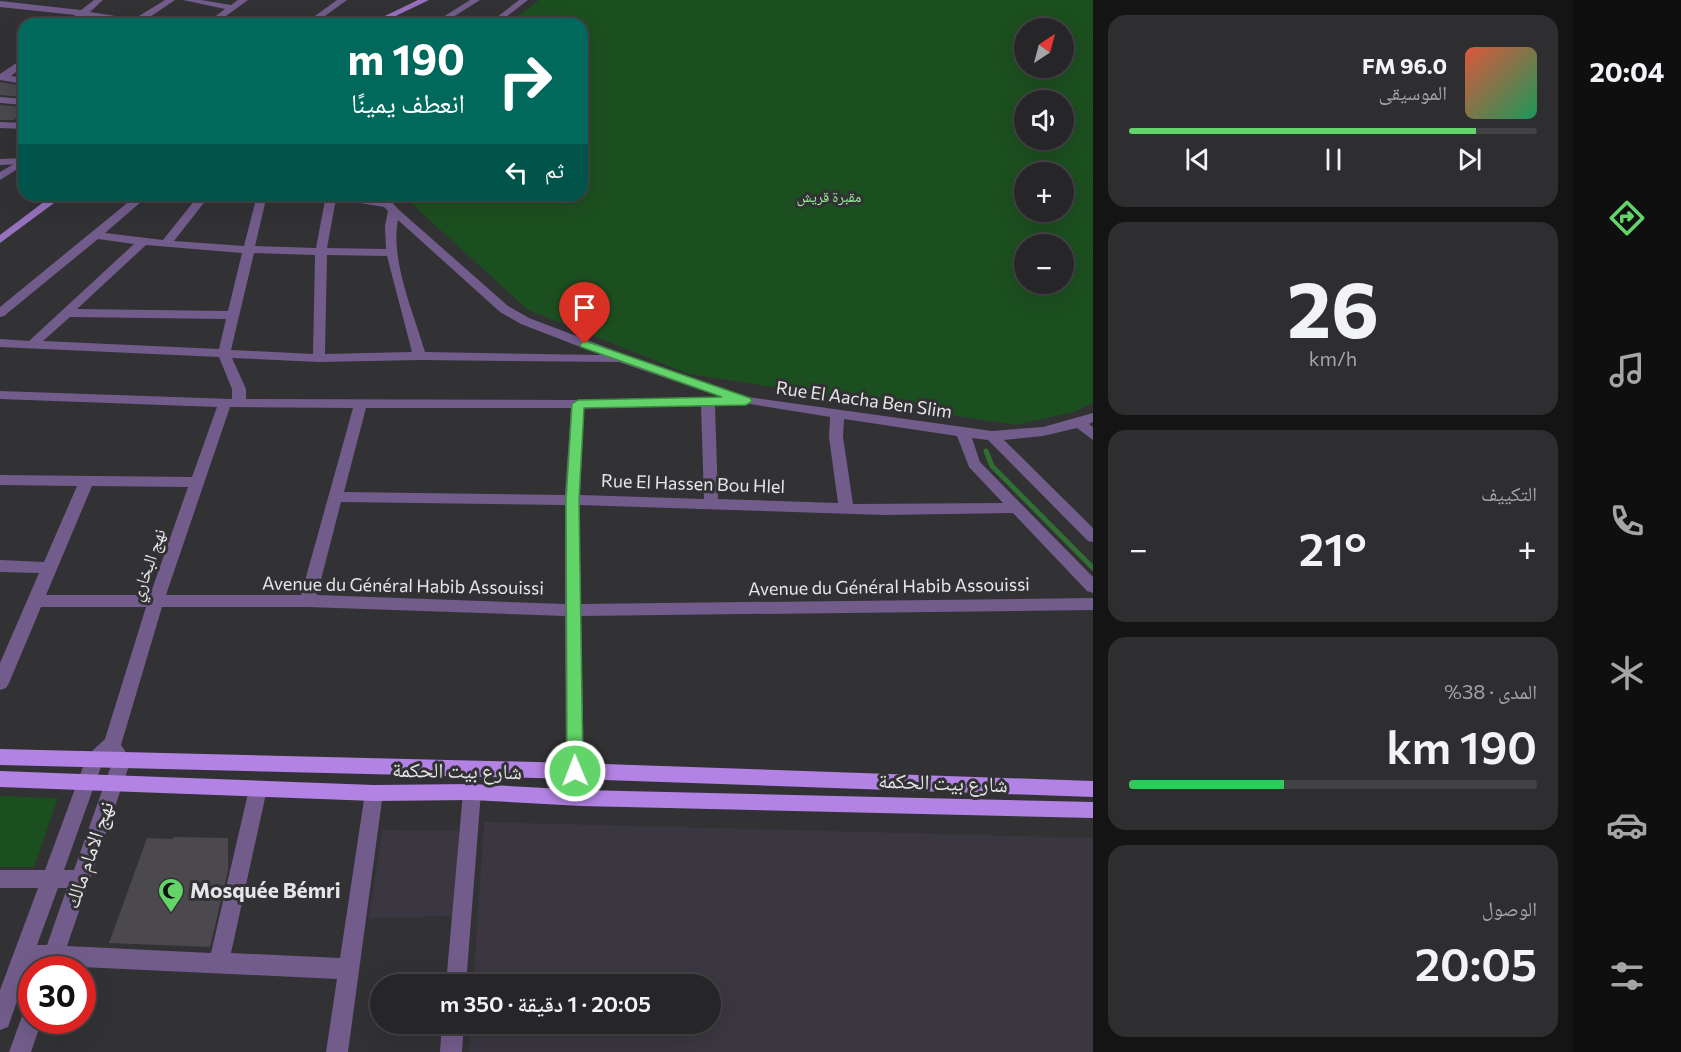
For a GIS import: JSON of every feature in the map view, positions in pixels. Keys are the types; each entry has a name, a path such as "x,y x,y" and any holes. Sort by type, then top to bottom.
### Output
{"main road":[{"path":"385,18 425,0"},
{"path":"0,240 52,201"},
{"name":"شارع بيت الحكمة","path":"0,758 575,771 1084,789"},
{"path":"768,777 770,801"},
{"name":"شارع بيت الحكمة","path":"0,779 258,789 472,792 581,798 1088,810"},
{"path":"1084,789 1088,810"}],"street":[{"path":"76,18 99,0"},
{"path":"142,18 171,0"},
{"path":"187,0 233,8"},
{"path":"218,18 244,0"},
{"path":"317,18 343,0"},
{"path":"446,18 476,0"},
{"path":"505,0 522,1"},
{"path":"500,18 522,1"},
{"path":"0,4 112,18"},
{"path":"2,77 18,65"},
{"path":"2,77 18,80"},
{"path":"0,100 18,102"},
{"path":"0,125 18,126"},
{"path":"0,162 18,161"},
{"path":"0,177 18,164"},
{"path":"0,313 137,201"},
{"path":"166,244 200,201"},
{"path":"232,403 240,389 224,353 261,201"},
{"path":"319,358 321,251 332,201"},
{"path":"387,203 392,253 420,356"},
{"name":"Rue El Aacha Ben Slim","path":"387,203 504,309 525,321 624,359 746,401 992,436 1027,435 1087,420"},
{"path":"94,236 142,243 392,253"},
{"path":"33,344 142,243"},
{"path":"66,313 232,315"},
{"path":"0,343 319,358 420,356 624,359"},
{"path":"0,395 232,403 578,404 746,401"},
{"path":"708,401 711,504"},
{"path":"307,601 361,402"},
{"name":"نهج البخاري","path":"113,742 154,603 198,482 232,403"},
{"path":"575,771 572,500 578,404"},
{"path":"837,414 836,437 846,509"},
{"path":"1087,420 1093,435"},
{"path":"963,432 974,464 1014,508 1093,587"},
{"path":"992,436 1093,537"},
{"path":"0,480 198,482"},
{"path":"0,683 87,480"},
{"name":"Rue El Hassen Bou Hlel","path":"334,497 572,500 846,509 1014,508"},
{"path":"0,566 49,568"},
{"name":"Avenue du Général Habib Assouissi","path":"37,601 154,603 307,601 572,610 1093,604"},
{"path":"0,1019 95,759 113,742 122,760"},
{"name":"نهج الامام مالك","path":"54,956 122,760"},
{"path":"219,962 258,789"},
{"path":"337,1052 374,792"},
{"path":"457,974 472,792"},
{"path":"0,879 81,879"},
{"path":"24,954 31,956"},
{"path":"96,962 219,962 348,969"},
{"path":"20,1052 27,1034"},
{"path":"451,1052 452,1034"}],"shaded area":[{"path":"484,822 1093,838 1093,1052 469,1052 470,1034 721,1034 721,974 474,974"},
{"path":"382,830 459,831 453,916 369,918"}],"green space":[{"name":"مقبرة قريش","path":"539,0 1093,0 1093,403 1074,412 1015,425 689,374 528,310 409,201 588,201 588,18 515,18"},
{"path":"0,796 58,798 34,867 0,867"}],"building":[{"path":"0,82 18,85 18,96 0,95"},
{"path":"0,105 18,106 18,116 14,120 0,120"},
{"name":"Mosquée Bémri","path":"174,837 228,838 228,870 210,947 109,943 147,838 173,839"}],"waterway":[{"path":"986,451 992,466 1093,568"}],"place":[{"name":"Mosquée Bémri","path":"171,914"}],"route":[{"path":"575,771 572,500 578,404 746,401 585,344"}]}
